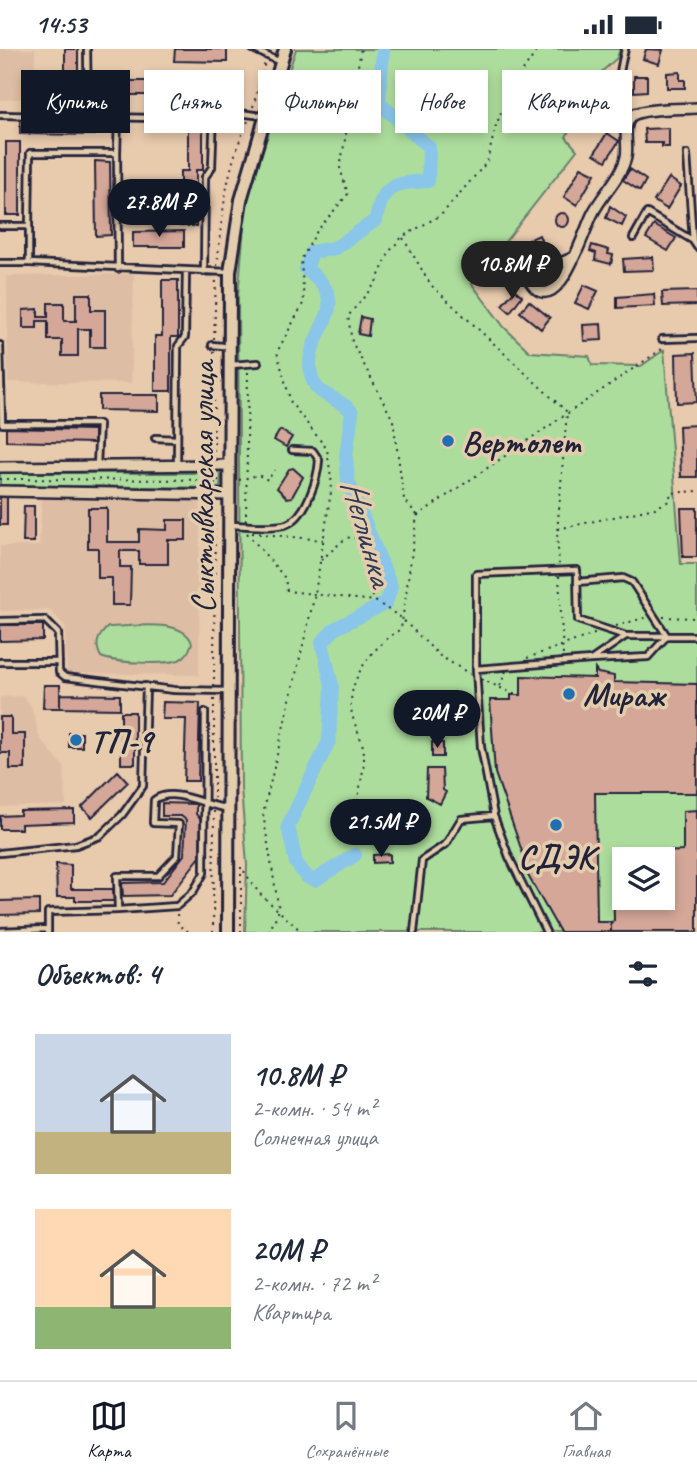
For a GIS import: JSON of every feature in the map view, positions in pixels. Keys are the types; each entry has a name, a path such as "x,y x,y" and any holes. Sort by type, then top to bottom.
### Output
{"street":[{"name":"Сыктывкарская улица","path":"278,70 285,49"},
{"path":"632,116 640,112 697,108"},
{"name":"Сыктывкарская улица","path":"228,932 230,272 241,200 259,133"},
{"path":"574,257 533,273 528,278 532,287 541,292 552,289 565,278 593,213 626,158 627,133"},
{"path":"0,467 229,465"},
{"path":"0,491 229,495"}],"lane":[{"path":"87,49 87,70"},
{"path":"253,49 281,62"},
{"path":"620,70 625,49"},
{"path":"0,115 21,115"},
{"path":"118,133 118,269"},
{"path":"204,272 205,177 212,167 213,133"},
{"path":"29,263 30,153 117,153"},
{"path":"687,154 693,241"},
{"path":"633,238 647,213 693,241 697,247"},
{"path":"0,226 29,226"},
{"path":"0,263 230,272"},
{"path":"177,465 178,346 185,337 186,271"},
{"path":"662,339 697,338"},
{"path":"0,345 2,424 99,424 97,466"},
{"path":"212,345 223,346"},
{"path":"228,365 258,363"},
{"path":"155,438 177,439"},
{"path":"229,525 246,528 286,524 296,519 318,472 319,460 313,451 292,450"},
{"path":"545,932 499,836 494,816 481,747 475,677 476,574 577,570 579,620 626,636 697,636"},
{"path":"577,582 623,578 632,582 667,636"},
{"path":"0,621 45,620 58,633 59,672 65,677 228,691"},
{"path":"591,660 626,636"},
{"path":"476,669 648,657 667,636"},
{"path":"0,663 59,662"},
{"path":"0,853 76,845 100,836 122,815 143,786 146,686"},
{"path":"0,931 48,930 48,912 177,905 193,892 204,873 205,712"},
{"path":"118,910 117,876 158,876 177,856 178,824 153,823 154,800 161,795 190,798 227,808"},
{"path":"414,932 422,860 440,851 461,819 494,816"}],"path":[{"path":"269,932 278,913 263,814 314,594 332,485 327,449 292,403 277,352 303,302 301,260 317,231 348,194 340,168 361,49"},
{"path":"417,516 404,499 393,419 352,342 348,316 359,299 375,284 390,251 402,237 441,215 487,162 496,125 512,87 538,49"},
{"path":"402,237 431,285 568,412"},
{"path":"387,839 357,805 364,756 352,713 353,691 376,646 401,629 400,617 417,516 662,349 662,339"},
{"path":"248,364 246,528 285,578 287,591 375,601 400,617 440,656 475,677 516,695"},
{"path":"563,662 557,529 568,412"},
{"path":"115,480 116,466"},
{"path":"0,479 242,481 258,475 268,480 274,470"},
{"path":"557,529 655,508 669,501 671,493 697,491"},
{"path":"246,528 284,538 324,540"},
{"path":"320,561 346,538 354,537 372,566 369,586 375,601"},
{"path":"500,687 508,665 638,618 649,617"},
{"path":"660,617 697,618"},
{"path":"241,932 241,867 278,913 302,932"},
{"path":"177,905 178,925 189,932"}],"shaded area":[{"path":"0,49 35,49 35,70 21,70 21,99 0,100"},
{"path":"134,274 131,383 8,382 7,276"},
{"path":"42,497 200,498 199,675 67,673 65,626 50,610 0,611 0,546 39,546"},
{"path":"24,696 32,708 39,737 64,767 66,805 0,807 0,697"}],"green space":[{"path":"296,49 620,49 617,58 604,70 502,70 502,133 568,133 566,137 577,150 472,284 504,327 530,352 589,356 592,365 641,366 664,350 681,564 697,564 697,932 245,932 247,865 241,788 238,297 246,202 269,133 381,133 381,70 289,70"},
{"path":"0,473 221,473 220,488 0,485"},
{"path":"108,627 168,627 187,635 192,643 184,657 172,662 117,661 101,657 99,652 100,637"}],"building":[{"path":"65,49 78,49 78,70 65,70"},
{"path":"175,49 227,49 227,62 174,61"},
{"path":"646,49 663,50 659,64 643,59"},
{"path":"680,72 680,80 685,80 685,88 667,88 667,73"},
{"path":"634,76 647,76 647,91 634,92"},
{"path":"130,81 144,81 144,95 130,95"},
{"path":"20,120 21,133 95,135 20,134"},
{"path":"669,128 669,147 662,147 662,143 645,143 644,129"},
{"path":"188,133 203,133 203,170 196,170 196,226 180,226 180,171 188,171"},
{"path":"607,133 619,141 606,161 594,154"},
{"path":"6,142 20,142 20,215 6,215"},
{"path":"95,161 110,162 111,235 96,236"},
{"path":"581,167 595,174 577,205 564,197"},
{"path":"630,169 646,180 640,191 623,180"},
{"path":"669,178 681,186 667,209 654,201"},
{"path":"610,206 626,217 622,226 606,218"},
{"path":"559,213 565,213 569,220 565,227 559,227 555,223 555,217"},
{"path":"654,225 676,238 668,251 646,238"},
{"path":"184,231 184,247 133,247 133,232"},
{"path":"539,235 545,250 522,260 516,246"},
{"path":"592,245 609,250 608,254 613,255 611,264 595,260 596,253 590,251"},
{"path":"653,257 654,270 624,271 623,259"},
{"path":"162,280 178,280 178,337 171,337 171,391 155,391 155,336 162,336"},
{"path":"584,285 598,291 589,309 575,303"},
{"path":"515,290 522,296 510,312 502,305"},
{"path":"697,291 697,305 663,306 662,292"},
{"path":"76,294 91,294 91,310 105,310 105,347 90,347 90,329 78,329 78,356 62,356 62,340 48,340 48,321 37,321 37,328 23,328 23,310 38,309 38,317 48,317 48,303 64,303 64,321 76,321"},
{"path":"654,294 655,306 617,308 617,297"},
{"path":"529,301 550,318 541,329 520,312"},
{"path":"361,317 370,319 368,336 358,334"},
{"path":"601,324 602,340 584,341 583,325"},
{"path":"695,353 697,402 677,403 676,354"},
{"path":"99,395 159,395 159,411 99,410"},
{"path":"697,425 697,477 681,477 679,426"},
{"path":"6,428 94,430 94,443 6,441"},
{"path":"280,430 292,437 286,447 274,440"},
{"path":"293,468 303,477 292,497 287,498 277,488 289,469"},
{"path":"0,494 7,494 7,525 0,525"},
{"path":"24,506 34,506 34,542 23,542"},
{"path":"88,508 107,508 107,542 139,542 139,529 167,530 167,520 186,520 186,540 168,540 168,564 139,564 139,551 120,551 120,567 131,567 130,605 112,605 112,578 98,578 98,548 88,548"},
{"path":"681,508 697,508 697,557 683,557"},
{"path":"0,625 43,625 43,640 0,641"},
{"path":"595,669 598,673 614,676 614,682 697,684 697,793 595,793 597,922 611,922 611,932 560,932 522,865 526,863 495,773 490,700 511,700 511,695 521,695 521,676 595,678"},
{"path":"44,685 60,685 60,708 43,708"},
{"path":"60,694 120,695 120,709 60,708"},
{"path":"163,702 200,703 198,781 184,781 186,719 162,719"},
{"path":"121,712 135,712 135,764 121,764"},
{"path":"0,717 11,717 11,734 25,734 25,769 10,769 10,753 0,753"},
{"name":"ТП-9","path":"69,733 82,733 82,747 69,747"},
{"path":"432,742 443,743 443,757 432,757"},
{"path":"427,769 442,769 443,790 446,792 440,804 426,797"},
{"path":"118,771 128,782 92,817 82,807"},
{"path":"162,803 196,804 196,814 201,820 200,857 170,895 123,896 122,883 163,882 184,855 186,820 181,816 162,816"},
{"path":"74,810 74,822 21,824 21,829 0,829 0,816 20,815 20,811"},
{"path":"697,810 697,932 611,932 614,910 675,910 675,851 683,851 683,811"},
{"path":"390,854 390,862 373,863 373,855"},
{"path":"56,864 71,865 71,889 113,889 114,901 75,901 75,897 57,897"},
{"path":"39,900 39,914 0,915 0,901"}],"waterway":[{"name":"Неглинка","path":"355,855 315,880 307,877 296,863 288,826 329,741 332,686 322,642 336,628 386,603 391,587 348,481 346,456 352,412 319,389 312,378 310,362 313,347 329,309 329,296 322,283 306,269 312,252 335,248 376,220 386,192 399,185 428,181 429,147 379,103 383,49"}],"place":[{"name":"Вертолет","path":"448,441"},
{"name":"Мираж","path":"569,694"},
{"name":"ТП-9","path":"76,740"},
{"name":"СДЭК","path":"556,825"}]}
